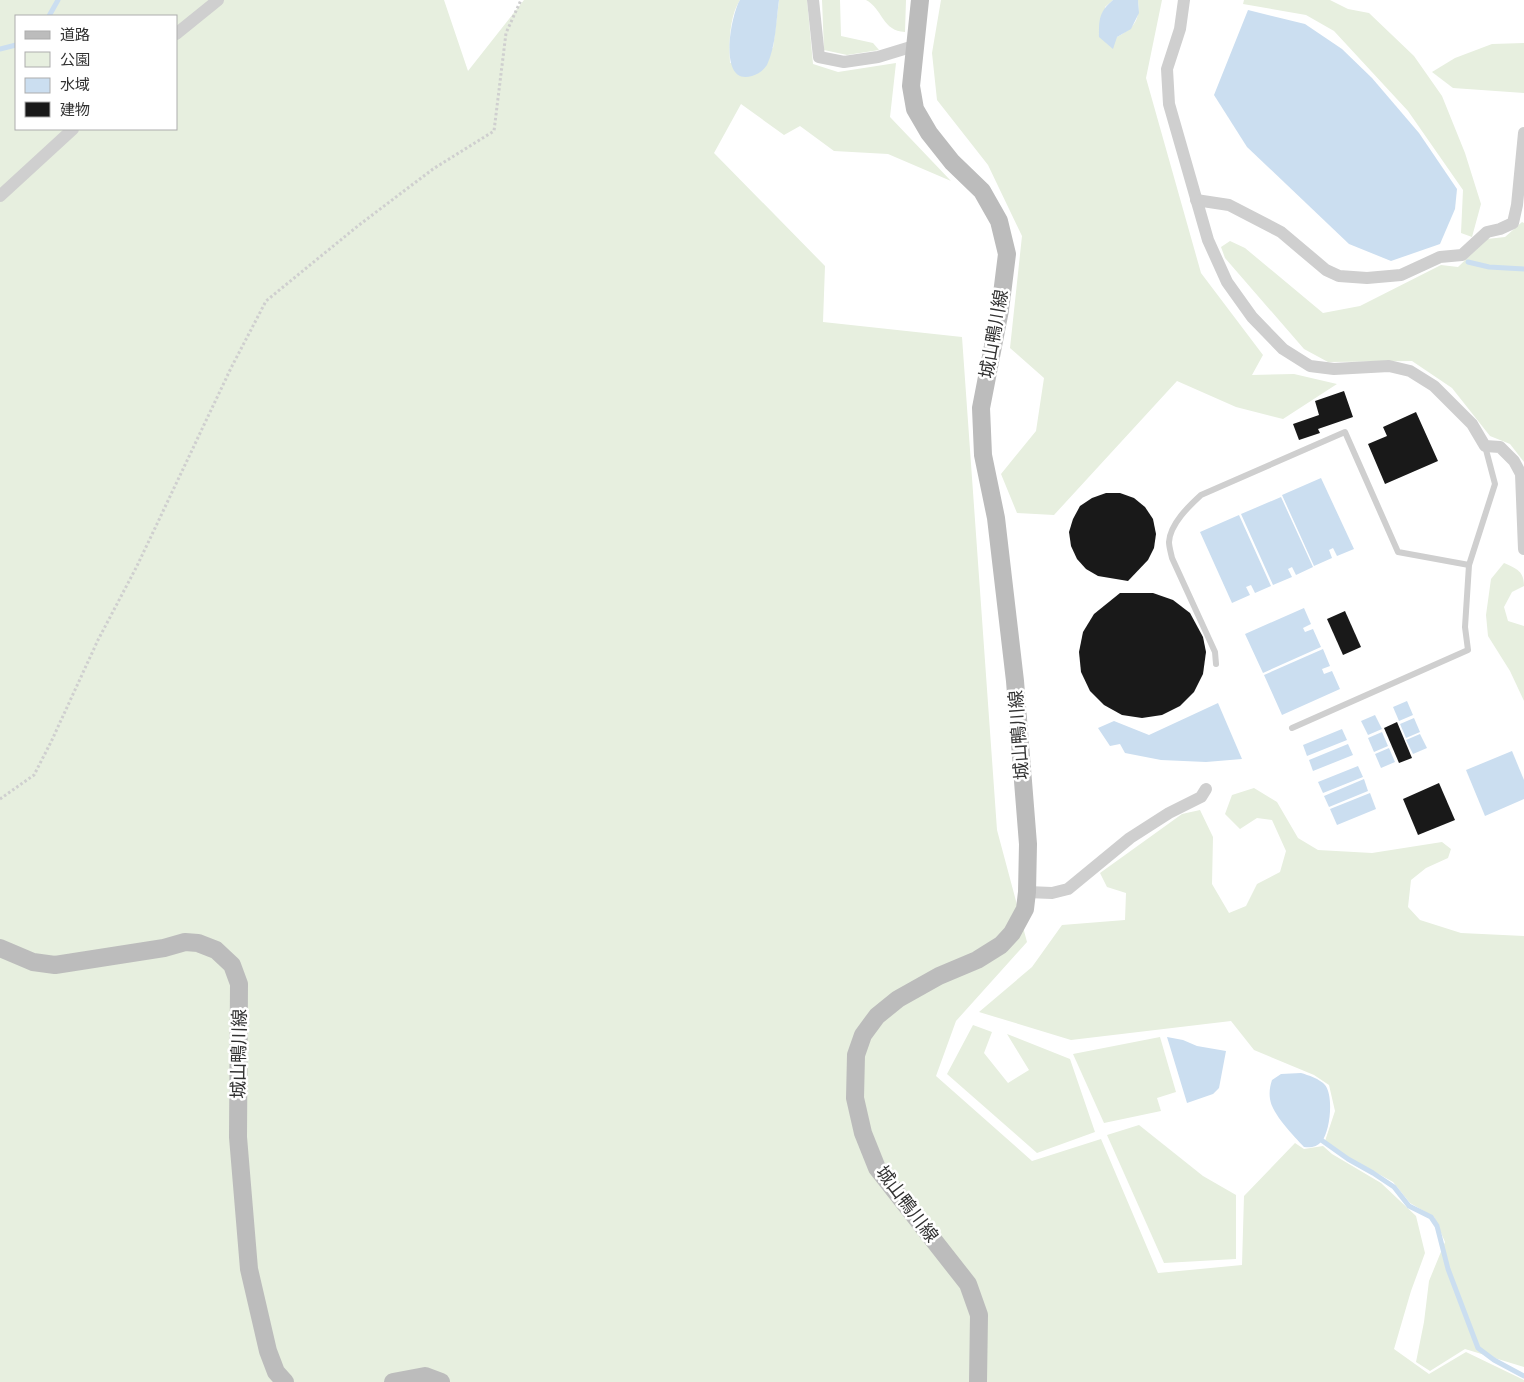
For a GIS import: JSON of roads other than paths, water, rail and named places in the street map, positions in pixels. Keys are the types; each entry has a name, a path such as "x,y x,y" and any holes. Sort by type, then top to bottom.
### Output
{"main road":[{"name":"城山鴨川線","path":"920,0 911,86 915,109 929,132 952,162 982,191 999,221 1007,254 1000,310 981,408 983,454 996,518 1014,672 1028,844 1027,892 1025,909 1012,933 1001,945 977,960 939,976 898,999 877,1016 862,1035 856,1055 855,1098 863,1133 877,1168 968,1284 979,1315 978,1382"},
{"name":"城山鴨川線","path":"0,948 33,962 54,965 191,942 216,950 232,965 239,984 238,1137 249,1269 268,1351 276,1372 285,1382"},
{"path":"393,1382 426,1376 441,1382"}],"street":[{"path":"178,32 218,0"},
{"path":"813,0 815,35 819,57 844,62 878,57 914,46"},
{"path":"1184,0 1180,29 1167,69 1169,104 1208,240 1227,282 1252,317 1283,349 1310,366 1334,369 1389,366 1410,371 1434,386 1472,424 1485,446 1500,447 1514,461 1521,474 1524,549"},
{"path":"0,196 72,130"},
{"path":"1196,200 1229,205 1281,232 1326,270 1339,276 1367,278 1401,275 1440,257 1462,255 1487,232 1513,223 1517,205 1524,134"},
{"path":"1027,892 1052,893 1068,889 1130,838 1169,813 1201,797 1206,789"}],"lane":[{"path":"1216,664 1215,652 1172,558 1169,541 1173,530 1188,508 1201,495 1345,432 1398,552 1469,565"},
{"path":"1292,728 1468,650 1465,627 1469,565 1495,484 1485,446"}],"water":[{"path":"740,0 779,0 770,58 764,69 752,76 741,76 734,71 730,60 733,19"},
{"path":"1113,0 1138,0 1139,13 1131,29 1117,37 1113,49 1099,37 1099,25 1102,12"},
{"path":"1248,10 1305,24 1342,49 1372,78 1419,133 1457,189 1455,209 1440,244 1391,261 1349,244 1247,147 1214,95"},
{"path":"1321,478 1354,549 1337,556 1333,548 1329,550 1332,558 1314,566 1282,495"},
{"path":"1281,497 1313,567 1296,575 1292,567 1288,569 1292,577 1273,585 1241,514"},
{"path":"1239,515 1271,586 1255,593 1251,585 1246,587 1250,595 1232,603 1200,532"},
{"path":"1304,608 1311,624 1303,628 1305,632 1313,629 1321,647 1263,673 1245,634"},
{"path":"1323,649 1330,666 1322,669 1324,674 1332,671 1340,689 1282,715 1264,675"},
{"path":"1407,701 1413,715 1399,721 1393,707"},
{"path":"1218,703 1242,759 1206,762 1161,760 1125,753 1120,744 1110,746 1098,728 1114,721 1149,735"},
{"path":"1375,715 1382,729 1368,735 1361,721"},
{"path":"1414,718 1420,732 1406,738 1400,724"},
{"path":"1342,729 1347,740 1307,756 1303,745"},
{"path":"1382,732 1388,746 1374,752 1368,738"},
{"path":"1420,734 1427,748 1413,754 1406,740"},
{"path":"1348,744 1353,755 1313,771 1309,760"},
{"path":"1389,748 1395,762 1381,768 1375,754"},
{"path":"1512,751 1524,780 1524,799 1485,816 1466,770"},
{"path":"1358,766 1363,777 1323,793 1318,782"},
{"path":"1364,779 1368,791 1329,807 1324,796"},
{"path":"1370,793 1376,809 1337,825 1330,809"},
{"path":"1167,1037 1183,1040 1197,1046 1226,1051 1219,1088 1213,1094 1187,1103"},
{"path":"1301,1073 1323,1083 1328,1090 1329,1097 1330,1113 1325,1136 1320,1143 1311,1147 1304,1147 1289,1131 1279,1118 1270,1099 1272,1080 1281,1074"}],"waterway":[{"path":"50,15 58,0"},
{"path":"0,49 15,45"},
{"path":"1468,262 1489,267 1524,269"},
{"path":"1317,1137 1348,1159 1394,1187 1409,1206 1431,1217 1437,1226 1448,1269 1478,1348 1494,1360 1524,1376"}]}
